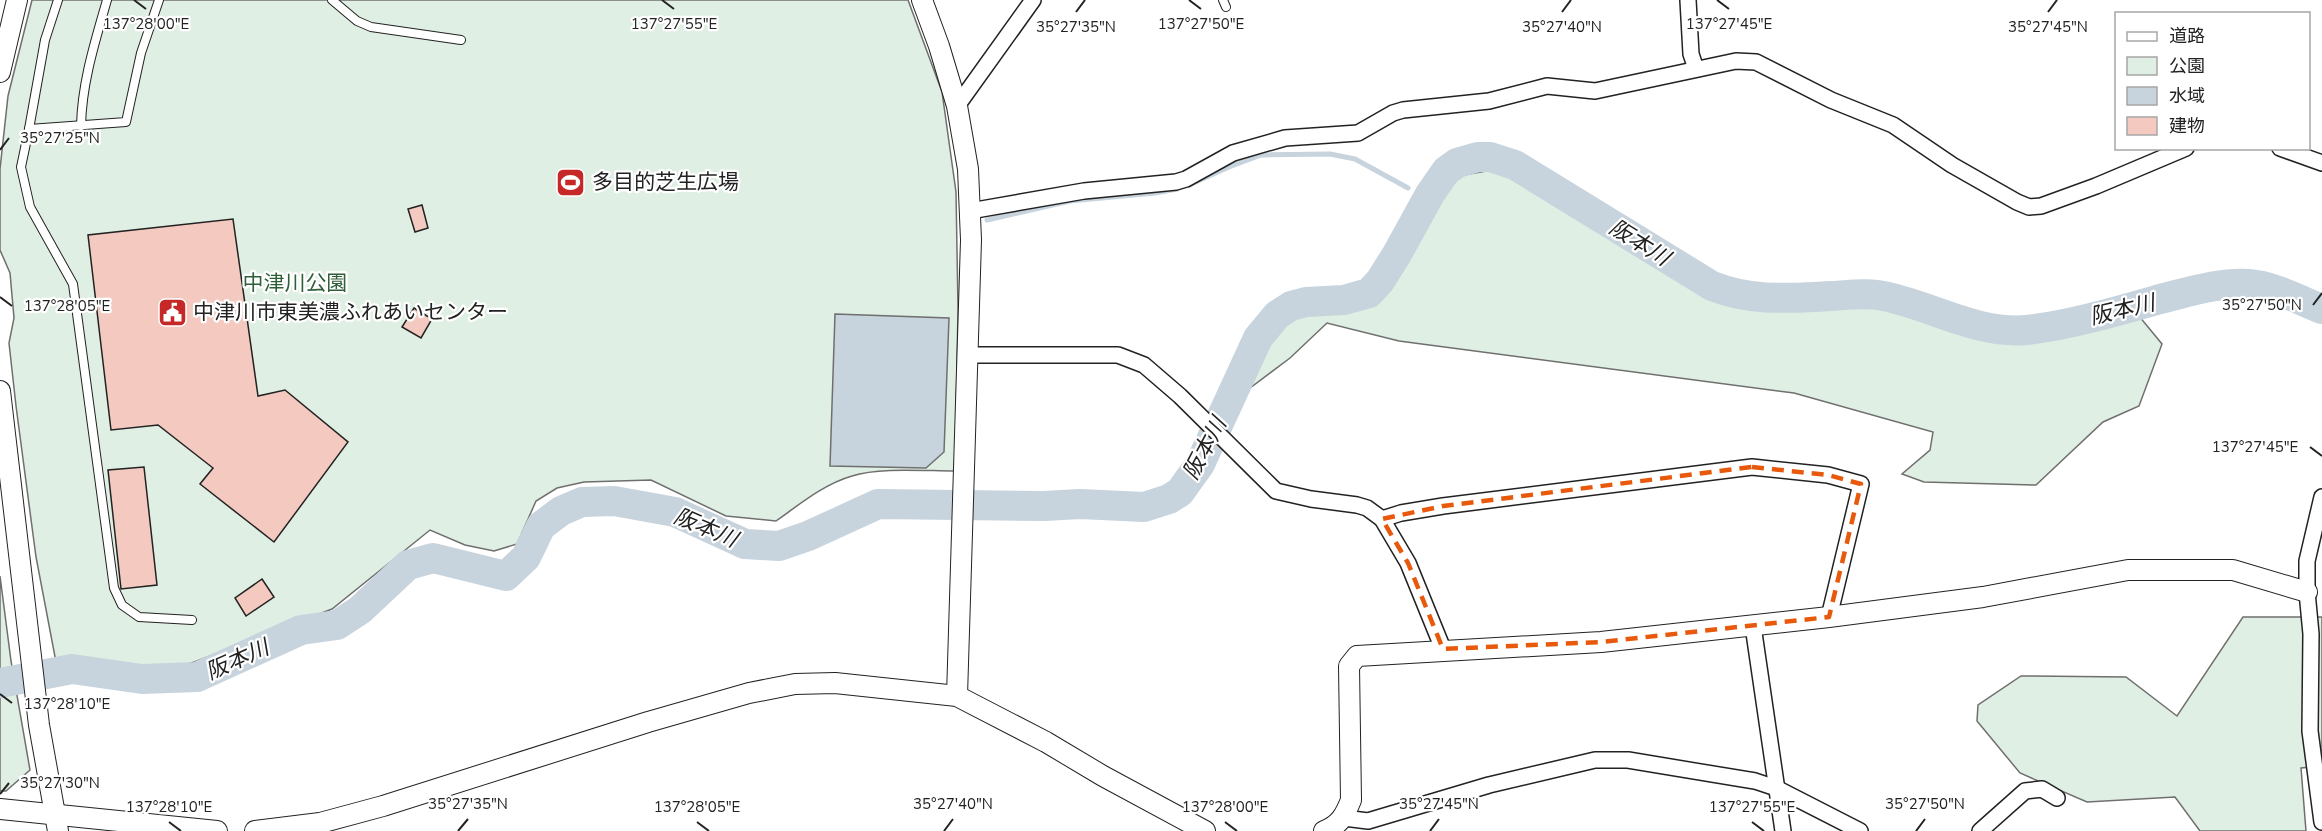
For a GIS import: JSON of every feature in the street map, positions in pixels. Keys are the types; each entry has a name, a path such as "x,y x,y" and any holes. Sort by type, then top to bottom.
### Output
{"street":[{"path":"0,72 17,0"},
{"path":"922,0 957,106 968,169 970,211 968,355 957,696"},
{"path":"957,106 1033,0"},
{"path":"1688,0 1691,54 1696,69"},
{"path":"970,211 1084,191 1176,182 1186,179 1233,153 1285,138 1358,133 1393,113 1403,110 1489,101 1547,86 1595,91 1736,61 1756,62 1831,100 1893,125 1952,165 2029,207 2041,206 2096,186 2181,150"},
{"path":"2286,150 2322,163"},
{"path":"968,355 1119,355 1144,365 1180,396 1276,490 1311,499 1357,505 1367,508 1382,519 1408,563 1443,649"},
{"path":"0,392 39,725 57,823"},
{"path":"1382,519 1401,513 1443,506 1752,467 1828,475 1861,484 1829,617"},
{"path":"2322,497 2307,561 2316,592 2311,634 2310,731 2322,822"},
{"path":"1324,831 1333,828 1344,818 1350,800 1349,666 1357,656 1443,649 1601,642 1753,626 1983,597 2128,570 2233,570 2316,592"},
{"path":"1753,626 1783,831"},
{"path":"255,831 320,823 362,812 648,722 749,693 795,684 835,682 957,696 1046,742 1103,776 1205,831"},
{"path":"1344,818 1368,821 1489,785 1595,760 1628,760 1755,781 1776,788 1860,831"},
{"path":"1980,831 2025,791 2042,789 2057,798"},
{"path":"0,809 57,823 217,831"}],"lane":[{"path":"56,0 45,40 21,167 30,207 73,284 114,588 122,605 139,617 192,620"},
{"path":"81,126 82,99 90,60 107,0"},
{"path":"29,129 126,122 141,53 159,0"},
{"path":"332,0 357,21 371,27 461,40"}],"highlighted area":[{"path":"1752,467 1828,475 1861,484 1829,617 1601,642 1443,649 1408,563 1382,519 1443,506"}],"green space":[{"name":"中津川公園","path":"32,0 908,0 942,92 956,192 958,309 955,471 889,470 852,476 822,489 776,521 726,516 651,480 584,482 557,488 536,501 517,544 494,551 465,545 430,530 332,609 176,669 56,662 36,557 16,406 9,343 14,318 10,273 0,250 0,169 8,96"},
{"path":"1509,167 1710,292 1739,303 1766,306 1867,301 1909,310 1987,336 2029,339 2139,316 2162,344 2139,406 2103,422 2036,485 1924,482 1902,474 1930,450 1933,432 1794,393 1399,341 1327,323 1290,358 1246,391 1262,353 1297,310 1371,301 1423,221 1458,176"},
{"path":"0,576 11,661 30,770 6,791 0,791"},
{"path":"2243,617 2322,617 2322,766 2301,768 2306,831 2200,831 2175,797 2087,802 2020,773 1977,721 1978,705 2021,676 2126,677 2177,716"}],"water":[{"path":"835,314 949,318 944,452 926,468 830,466"}],"building":[{"path":"422,205 428,228 415,232 408,209"},
{"name":"中津川市東美濃ふれあいセンター","path":"233,219 258,396 285,390 348,442 274,542 200,484 213,468 158,425 111,430 88,235"},
{"path":"414,308 432,319 421,338 402,327"},
{"path":"144,467 157,585 121,589 108,470"},
{"path":"262,579 274,597 246,616 235,598"}],"waterway":[{"path":"1189,185 1261,155 1330,154 1355,159 1408,188"},
{"name":"阪本川","path":"0,683 72,669 142,679 197,677 301,630 337,625 360,610 408,565 433,558 506,576 526,557 541,526 561,511 582,502 614,501 675,512 745,544 779,546 808,536 878,504 1044,506 1080,504 1144,507 1169,499 1180,492 1200,464 1258,338 1277,315 1291,306 1306,302 1344,300 1369,293 1380,281 1430,194 1446,171 1457,163 1478,157 1490,157 1515,165 1712,286 1742,295 1786,298 1878,295 1970,323 2008,330 2027,330 2060,325 2193,291 2238,284 2268,287 2322,309"},
{"path":"987,220 1070,201 1177,189"},
{"name":"阪本川","path":"1424,193 1430,194"}],"place":[{"name":"多目的芝生広場","path":"571,182"},
{"name":"中津川市東美濃ふれあいセンター","path":"172,312"}]}
